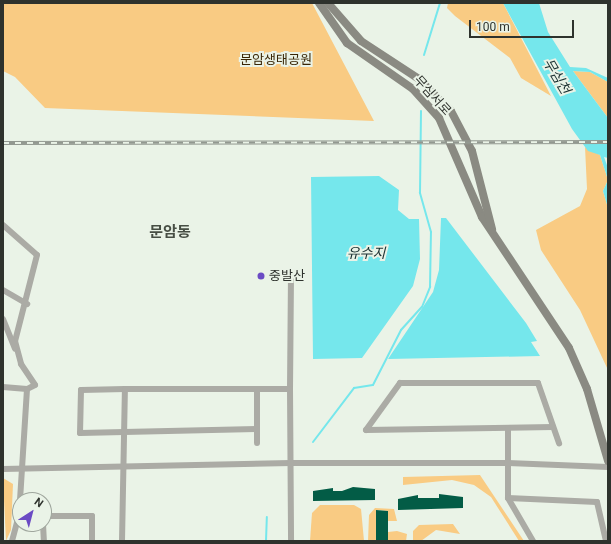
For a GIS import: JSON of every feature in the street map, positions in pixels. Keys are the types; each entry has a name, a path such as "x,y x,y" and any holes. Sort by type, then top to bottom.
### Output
{"street":[{"name":"무심서로","path":"319,3 347,43 413,89 439,118 482,217 493,231 569,348 587,389 608,462"},
{"name":"무심서로","path":"328,3 361,41 419,79 451,111 472,151 493,231"},
{"path":"3,225 37,255 15,351"},
{"path":"290,541 291,273"},
{"path":"3,290 27,304"},
{"path":"3,319 15,351 35,385 27,390 3,387"},
{"path":"553,427 366,430 400,384 538,383 559,443"},
{"path":"122,541 126,389"},
{"path":"257,389 257,443"},
{"path":"257,429 80,433 81,390 290,389"},
{"path":"20,492 27,390"},
{"path":"508,428 508,498 533,541"},
{"path":"3,469 124,468 291,463 507,463 608,467"},
{"path":"508,498 597,502 606,541"},
{"path":"52,516 92,516 92,541"}],"green space":[{"name":"문암생태공원","path":"3,3 312,3 374,121 45,108 15,77 3,71"},
{"path":"448,3 503,3 551,96 521,78 510,58 455,16 447,8"},
{"path":"573,71 590,72 608,82 608,118"},
{"path":"585,147 600,155 608,180 603,191 608,208 608,370 580,310 541,250 536,230 580,206 587,189"},
{"path":"480,475 524,541 519,541 491,497 474,485 452,480 403,485 403,477"},
{"path":"3,478 13,484 11,530 6,541"},
{"path":"320,505 354,505 361,509 364,541 310,541 312,513"},
{"path":"375,508 394,509 397,521 388,521 388,511 377,510 376,541 368,541 369,515"},
{"path":"453,524 460,534 436,530 421,541 413,541 413,531 419,525"},
{"path":"397,531 407,534 406,541 388,541 388,532"}],"water":[{"name":"무심천","path":"503,3 539,3 548,32 570,67 586,68 608,78 608,82 590,72 573,71 608,118 608,158 604,157 608,168 608,180 600,155 588,151 572,129"},
{"name":"유수지","path":"379,176 399,190 398,210 409,219 419,219 420,259 413,286 362,358 313,359 311,177"},
{"path":"608,180 608,208 603,191"},
{"path":"441,218 446,218 526,323 537,341 531,342 540,356 388,359 433,292 439,270"}],"building":[{"path":"353,487 375,489 375,500 313,501 313,491 333,488 333,491 342,491"},
{"path":"439,494 463,497 463,508 398,510 398,499 418,495 418,498 439,498"},
{"path":"376,510 388,511 388,541 376,541"}],"waterway":[{"path":"424,55 440,3"},
{"path":"313,442 354,388 373,385 401,330 422,307 430,287 431,232 420,193 421,111"},
{"path":"266,541 267,517"}],"railway":[{"path":"3,143 608,142"}],"place":[{"name":"중발산","path":"261,276"}],"district":[{"name":"문암동","path":"170,233"}]}
